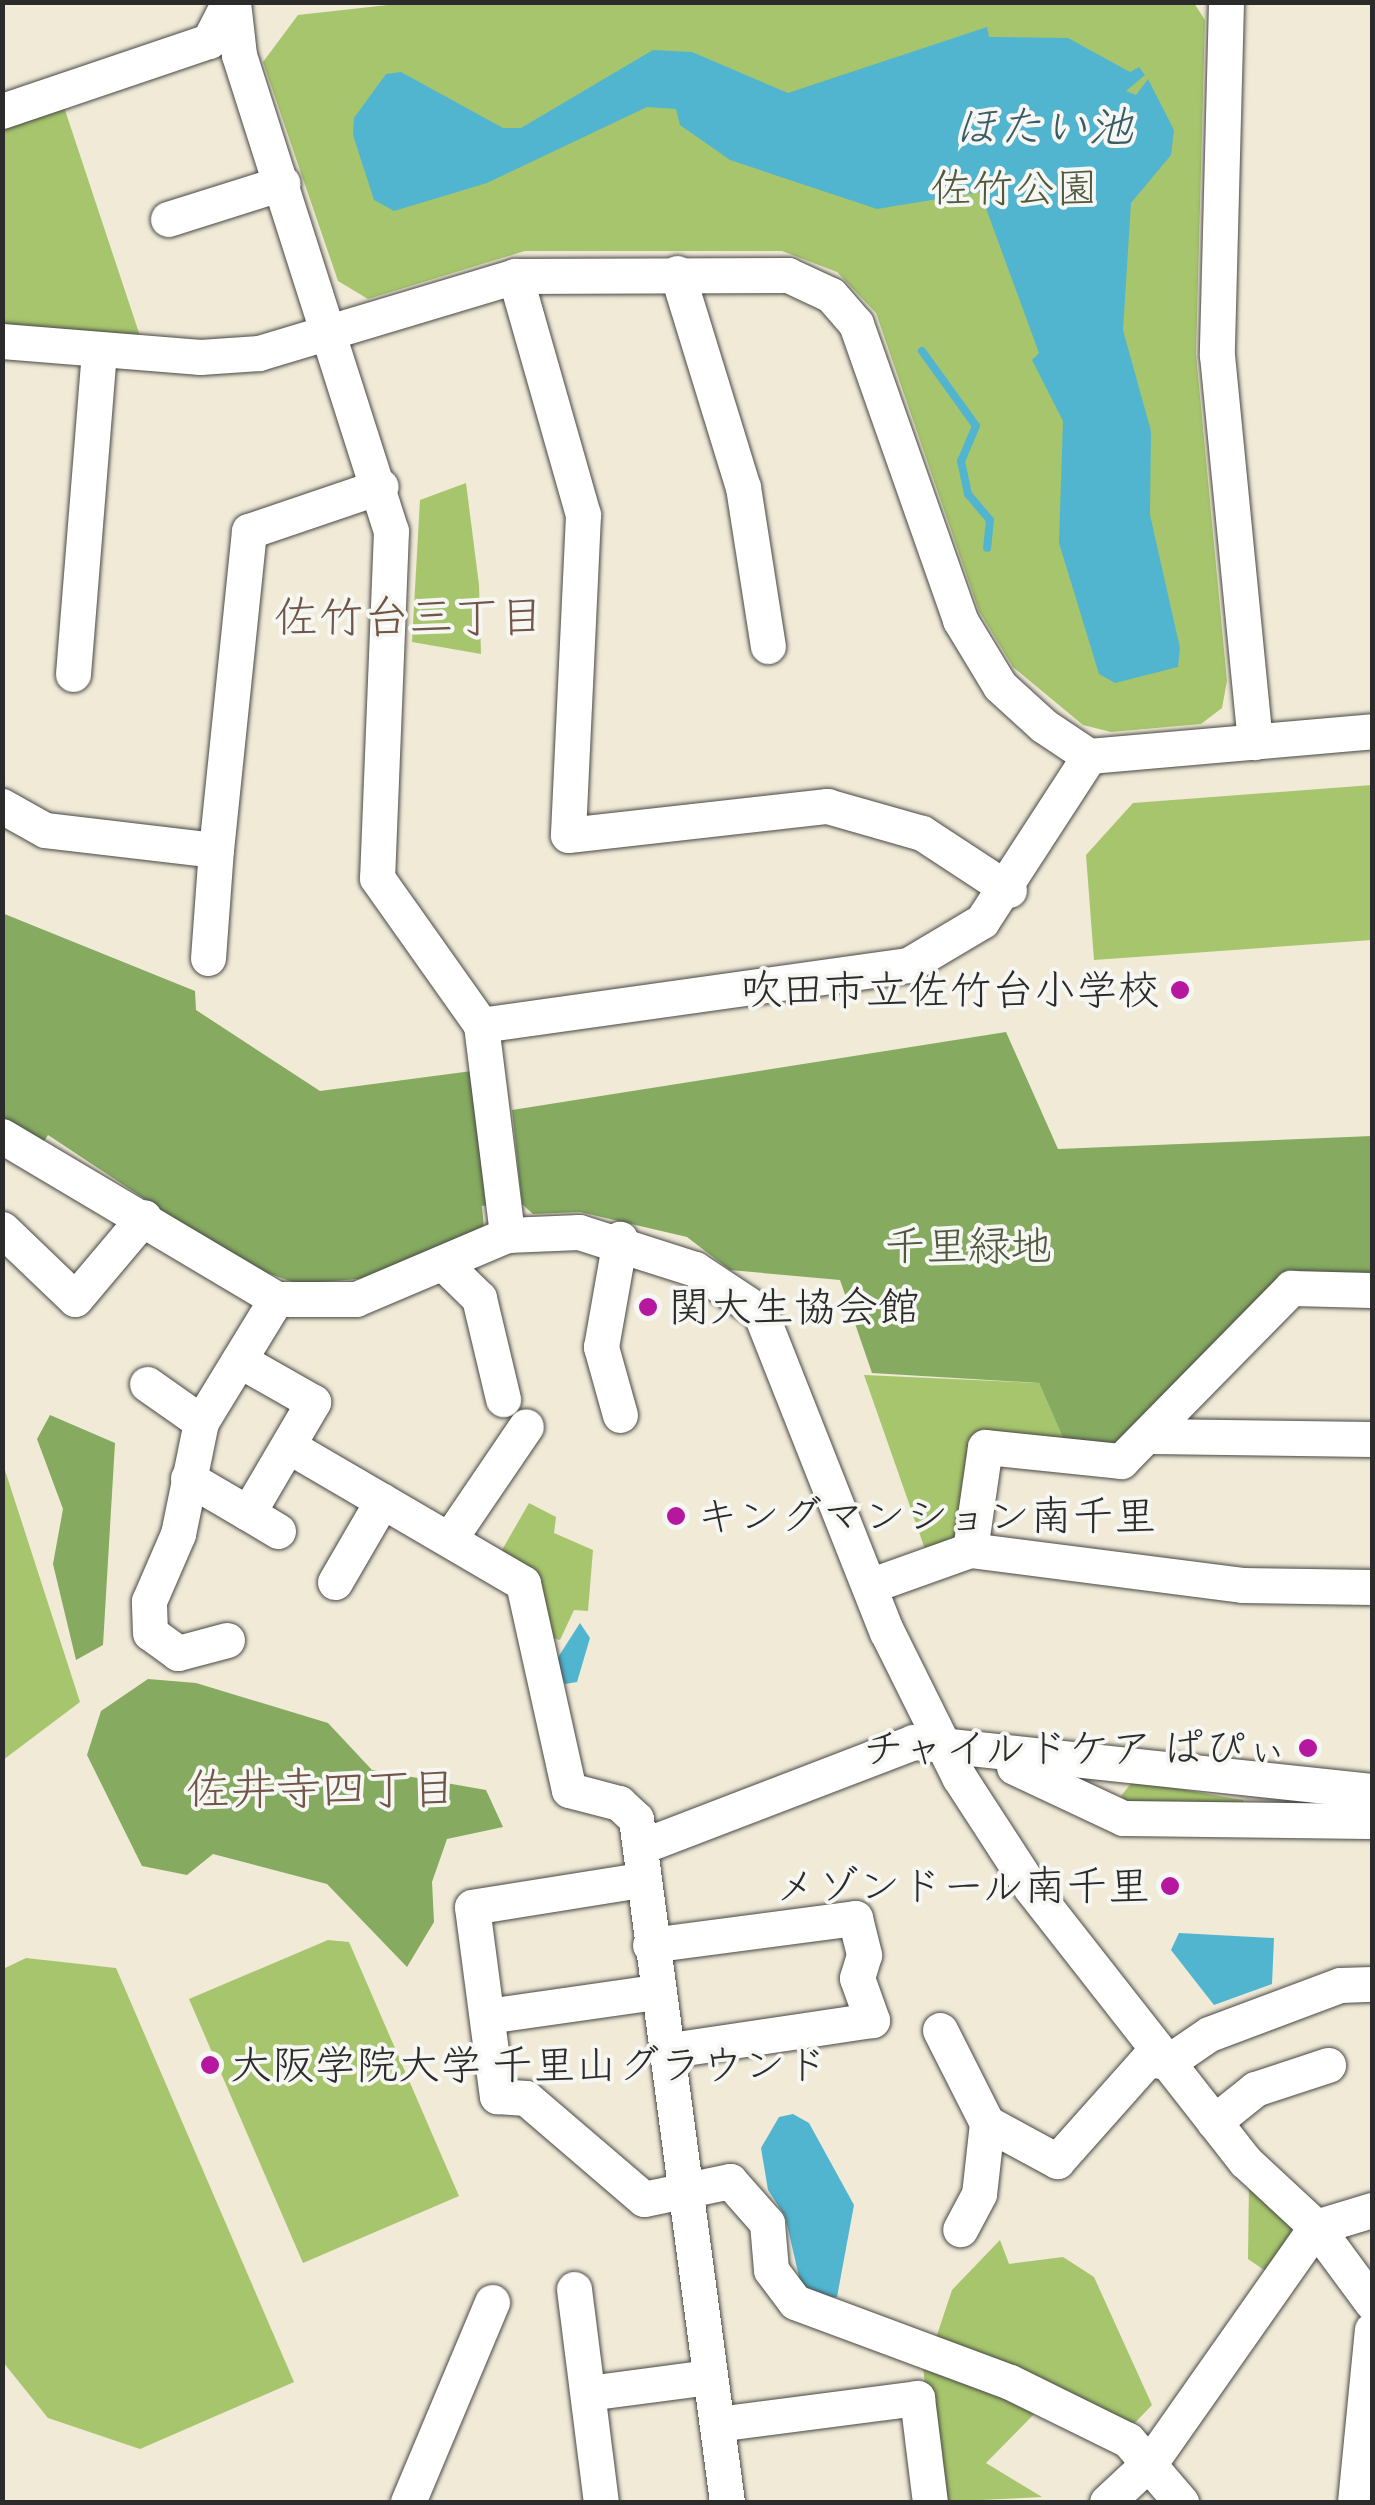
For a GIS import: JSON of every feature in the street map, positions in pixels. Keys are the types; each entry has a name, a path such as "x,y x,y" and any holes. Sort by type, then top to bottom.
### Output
{"street":[{"path":"2,111 209,41 231,2"},
{"path":"231,2 239,54 380,486 393,570 377,878 481,1025 507,1235"},
{"path":"1226,2 1217,355 1255,742"},
{"path":"168,219 282,183"},
{"path":"677,273 744,487 768,646"},
{"path":"2,341 99,351 259,353 516,276 788,275 831,295 856,324 960,620 1000,686 1089,756 1372,731"},
{"path":"516,276 583,514 568,836 827,806 922,833 1008,890"},
{"path":"73,674 99,351"},
{"path":"208,958 249,531 380,486"},
{"path":"481,1025 908,964 952,945 1008,890 1089,756"},
{"path":"2,806 45,830 216,850"},
{"path":"2,1136 276,1299 356,1299 507,1235 620,1239 696,1269 760,1312 869,1586 943,1749 1031,1888 1214,2122 1316,2227 1372,2303"},
{"path":"2,1229 74,1299 144,1218"},
{"path":"620,1239 601,1347 620,1416"},
{"path":"444,1264 479,1298 506,1382"},
{"path":"970,1550 985,1447 1121,1461 1151,1436 1291,1288 1372,1290"},
{"path":"227,1640 178,1652 150,1633 149,1601 178,1534 201,1422 276,1299"},
{"path":"188,1478 263,1522 290,1447 313,1402 239,1360"},
{"path":"147,1384 201,1422"},
{"path":"450,1538 526,1426"},
{"path":"1151,1436 1372,1438"},
{"path":"290,1447 522,1583 569,1790 619,1802 636,1819 683,2196 727,2502"},
{"path":"335,1582 382,1500"},
{"path":"869,1586 970,1550 1242,1585 1372,1587"},
{"path":"1181,2502 1152,2460 1010,2382 794,2302 771,2270 766,2223 744,2192 730,2182 697,2183 683,2196 644,2199 526,2098 496,2096 472,1906 640,1863 914,1742 995,1758 1372,1792"},
{"path":"995,1758 1123,1818 1248,1824 1372,1821"},
{"path":"1123,1818 1109,1798 1112,1780 1131,1768"},
{"path":"650,1945 855,1918 864,1954 856,1978 872,2020 665,2051"},
{"path":"940,2030 950,2075 987,2123 1057,2161 1148,2059 1168,2062 1209,2034 1340,1985 1372,1984"},
{"path":"487,2016 656,1992"},
{"path":"1214,2122 1255,2089 1328,2065"},
{"path":"960,2229 988,2202 987,2123"},
{"path":"1107,2502 1152,2460 1316,2227 1372,2210"},
{"path":"574,2288 601,2502"},
{"path":"408,2502 492,2302"},
{"path":"1355,2502 1372,2330"},
{"path":"588,2393 710,2377"},
{"path":"717,2424 917,2398 930,2502"}],"green space":[{"name":"佐竹公園","path":"406,3 1194,3 1205,20 1196,354 1227,681 1222,708 1201,724 1111,732 1083,725 1013,667 979,611 876,313 837,272 782,251 525,251 368,299 338,281 263,62 298,15"},
{"path":"62,101 142,342 3,328 3,119"},
{"path":"466,483 479,585 481,654 412,642 420,500"},
{"path":"1372,785 1372,940 1094,960 1086,855 1133,803"},
{"path":"2,913 195,991 196,1010 320,1091 472,1071 491,1205 482,1206 484,1228 381,1277 298,1284 243,1264 48,1135 43,1143 3,1122"},
{"name":"千里緑地","path":"1006,1032 1058,1149 1372,1136 1372,1278 1286,1277 1118,1450 1066,1445 1039,1383 872,1373 840,1280 730,1270 687,1237 580,1212 533,1214 522,1204 512,1110"},
{"path":"864,1375 1039,1383 1066,1445 974,1435 955,1544 926,1552"},
{"path":"50,1415 115,1443 103,1645 76,1660 53,1564 63,1509 37,1439"},
{"path":"2,1461 80,1702 3,1760 2,1760"},
{"path":"529,1503 556,1517 554,1533 593,1550 588,1611 574,1610 560,1640 544,1636 498,1557"},
{"path":"148,1679 196,1683 328,1723 372,1770 486,1790 503,1827 447,1839 432,1882 434,1922 407,1967 327,1884 213,1854 187,1875 142,1866 87,1755 101,1711"},
{"path":"1133,1781 1243,1800 1244,1805 1129,1803 1121,1796"},
{"path":"328,1940 349,1942 459,2196 303,2263 189,1999"},
{"path":"26,1958 116,1968 294,2382 140,2449 48,2418 3,2362 3,1969"},
{"path":"1249,2182 1291,2216 1291,2239 1270,2274 1248,2259"},
{"path":"1000,2240 1009,2264 1063,2257 1094,2277 1152,2405 1128,2430 933,2347 952,2290"},
{"path":"923,2367 1039,2409 986,2463 1042,2497 939,2502"}],"water":[{"name":"ほたい池","path":"987,27 989,37 1068,38 1130,72 1139,67 1145,75 1126,91 1136,95 1148,79 1174,130 1171,155 1131,203 1123,330 1151,431 1150,515 1180,648 1178,667 1115,683 1099,674 1059,543 1063,421 1032,360 1039,353 980,192 877,209 730,160 680,125 676,109 647,107 487,183 394,211 374,200 353,135 354,118 386,74 401,72 503,128 521,128 653,50 692,52 788,93"},
{"path":"580,1623 590,1638 577,1682 565,1684 555,1662"},
{"path":"1179,1933 1274,1938 1272,1984 1214,2005 1171,1950"},
{"path":"793,2114 809,2123 854,2205 837,2297 818,2298 800,2281 785,2216 768,2190 761,2148 779,2117"}],"waterway":[{"path":"922,351 976,426 961,461 968,494 990,520 987,548"}],"place":[{"name":"吹田市立佐竹台小学校","path":"1180,990"},
{"name":"関大生協会館","path":"648,1307"},
{"name":"キングマンション南千里","path":"676,1516"},
{"name":"チャイルドケア ぱぴぃ","path":"1308,1748"},
{"name":"メゾンドール南千里","path":"1170,1886"},
{"name":"大阪学院大学 千里山グラウンド","path":"210,2065"}],"district":[{"name":"佐竹台三丁目","path":"409,617"},
{"name":"佐井寺四丁目","path":"321,1789"}]}
